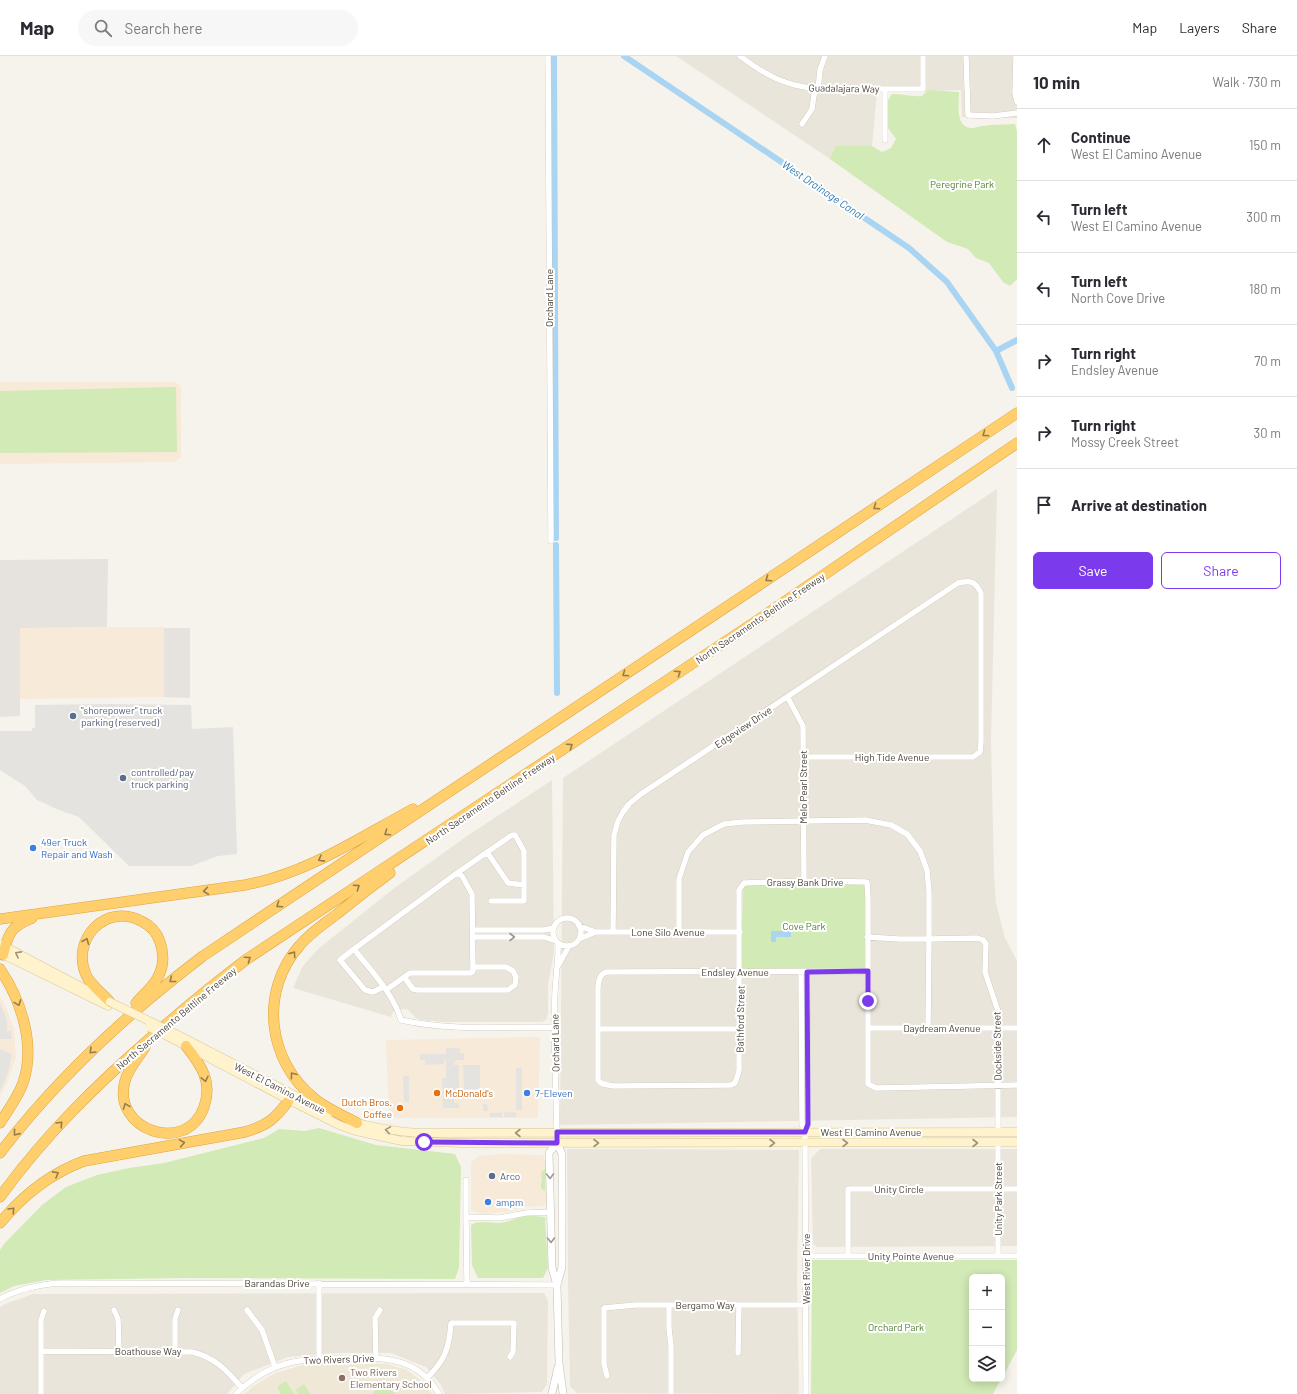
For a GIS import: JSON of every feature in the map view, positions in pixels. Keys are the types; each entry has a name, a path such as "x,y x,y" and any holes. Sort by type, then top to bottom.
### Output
{"highway":[{"path":"114,1028 174,978 204,956 1017,413"},
{"name":"North Sacramento Beltline Freeway","path":"0,1197 33,1155 106,1076 197,998 247,959 752,624 1017,443"},
{"path":"0,919 245,885 274,878 310,864 466,781"},
{"path":"358,1123 315,1100 295,1078 282,1058 276,1040 273,1014 276,991 280,978 290,957 307,937 462,817"},
{"path":"2,950 13,928 24,921 69,910"},
{"path":"0,1153 44,1100 114,1028 158,978 163,965 163,950 158,937 149,925 137,918 122,916 108,918 96,926 87,937 82,951 83,965 88,979 109,1004"},
{"path":"0,969 8,981 20,1008 27,1043 27,1058 23,1081 14,1100 0,1123"},
{"path":"153,1036 126,1076 123,1094 127,1108 132,1116 142,1125 156,1132 172,1133 186,1129 193,1125 198,1119 205,1105 207,1088 205,1076 199,1063 186,1046"},
{"path":"0,1224 20,1201 36,1187 51,1176 70,1167 84,1161 245,1132 266,1124 276,1117 290,1097"}],"main road":[{"name":"West El Camino Avenue","path":"2,950 174,1037 345,1127 370,1135 402,1141 424,1142 1017,1142"},
{"name":"West El Camino Avenue","path":"174,1037 186,1046 290,1097 358,1123 374,1128 394,1131 417,1133 1017,1132"}],"street":[{"name":"Orchard Lane","path":"548,56 551,541"},
{"name":"Guadalajara Way","path":"740,56 753,66 776,79 803,87 818,89 923,89 923,56"},
{"path":"802,124 809,114 814,95 818,89 820,70 825,56"},
{"path":"966,56 968,115 993,116 1017,112"},
{"path":"1016,56 1015,93 1017,102"},
{"path":"885,89 885,140"},
{"name":"Edgeview Drive","path":"613,932 614,836 618,821 630,804 649,789 752,719 788,698 958,582 968,581 977,585 981,593 980,752"},
{"name":"Melo Pearl Street","path":"788,698 803,726 804,881"},
{"name":"High Tide Avenue","path":"803,757 973,757 980,752"},
{"path":"679,932 679,879 688,852 703,834 724,824 743,822 865,820 890,825 907,834 920,851 927,870 929,892 928,1028"},
{"path":"457,873 462,876 472,894 473,971 470,973 410,973 385,988 373,992 365,990 340,960 457,873 512,835 515,835 524,851 524,901 491,901"},
{"path":"487,852 508,883 524,885"},
{"name":"Grassy Bank Drive","path":"744,883 804,881 867,882 868,937"},
{"name":"Bathford Street","path":"598,1029 599,1083 614,1086 735,1084 740,1071 740,890 744,883"},
{"path":"473,930 544,930 554,928 560,921 568,919 577,923 581,931 579,939 576,943 569,946 544,937 473,937"},
{"name":"Lone Silo Avenue","path":"579,926 596,932 740,932"},
{"path":"554,928 554,936 557,942"},
{"name":"Lone Silo Avenue","path":"579,939 596,932"},
{"path":"929,939 868,937 868,1084 876,1088 1017,1085"},
{"name":"Dockside Street","path":"929,939 976,938 983,940 986,944 986,972 998,1011 998,1132"},
{"name":"Orchard Lane","path":"557,942 554,1027 557,1143 562,1154 562,1262 557,1285 559,1363 564,1393"},
{"name":"Orchard Lane","path":"557,968 569,946"},
{"path":"354,949 385,988 397,1006 401,1020 422,1024 476,1027 554,1027"},
{"path":"404,977 413,989 418,990 508,990 515,985 516,977 513,970 506,967 473,967"},
{"name":"Endsley Avenue","path":"598,1029 599,978 606,972 868,971"},
{"path":"801,972 801,1094 802,1124 805,1132"},
{"path":"805,1132 808,1124 807,972"},
{"name":"Daydream Avenue","path":"868,1028 1017,1028"},
{"path":"598,1029 740,1029"},
{"name":"West River Drive","path":"805,1132 806,1394"},
{"name":"Orchard Lane","path":"557,1143 550,1153 552,1268 557,1285"},
{"name":"Unity Park Street","path":"998,1143 998,1256"},
{"path":"466,1180 467,1284"},
{"name":"Unity Circle","path":"848,1256 848,1188 1017,1189"},
{"path":"466,1217 499,1218 526,1213 551,1212"},
{"name":"Unity Pointe Avenue","path":"806,1256 1017,1256"},
{"name":"Barandas Drive","path":"0,1299 19,1290 59,1283 557,1285"},
{"path":"319,1283 319,1358"},
{"name":"Bergamo Way","path":"607,1376 604,1364 604,1308 635,1305 806,1305"},
{"path":"669,1305 671,1394"},
{"path":"738,1353 739,1305"},
{"path":"114,1310 118,1319 119,1351"},
{"path":"175,1351 175,1319 178,1310"},
{"path":"247,1310 262,1330 275,1367"},
{"path":"376,1358 375,1318 380,1310"},
{"path":"41,1394 41,1320 44,1311"},
{"path":"427,1378 438,1367 447,1351 451,1323 514,1323 513,1352 510,1357"},
{"name":"Boathouse Way","path":"41,1351 175,1351 200,1353 223,1367 242,1388"},
{"name":"Two Rivers Drive","path":"236,1394 262,1374 275,1367 293,1361 319,1358 376,1358 400,1362 420,1372 427,1378 439,1394"},
{"name":"Orchard Lane","path":"552,1394 559,1363"},
{"path":"552,1394 558,1391 564,1393"}],"shaded area":[{"path":"676,56 1017,56 1017,118 962,117 961,90 877,92 872,146 835,146 830,159"},
{"path":"0,382 175,382 181,386 181,457 174,462 0,464"},
{"path":"997,489 991,740 994,873 996,903 1005,938 1017,961 1017,1117 560,1125 563,778"},
{"path":"108,559 107,627 20,628 20,716 0,717 0,560"},
{"path":"164,627 164,697 20,699 20,628"},
{"path":"164,628 190,628 190,698 164,697"},
{"name":"controlled/pay truck parking","path":"35,705 191,705 192,729 233,727 237,854 218,856 191,866 129,866 79,817 37,800 25,786 0,770 0,731 32,731 32,728 35,728"},
{"path":"552,780 554,952 548,984 548,1013 545,1021 444,1022 421,1020 416,1018 407,1009 393,1012 391,1017 293,988 303,966 318,949 393,889 467,836"},
{"path":"0,997 5,1005 14,1029 16,1057 7,1083 0,1096"},
{"path":"0,1003 7,1020 7,1031 11,1031 12,1039 1,1039 0,1044"},
{"path":"540,1037 538,1118 389,1118 386,1040"},
{"path":"446,1048 460,1048 460,1053 464,1053 464,1060 457,1060 454,1062 454,1065 459,1065 459,1089 454,1090 454,1103 459,1103 459,1108 443,1108 442,1078 446,1078 446,1060 444,1060 444,1064 425,1065 425,1060 420,1060 420,1054 446,1054"},
{"path":"0,1049 12,1054 8,1073 0,1091"},
{"path":"463,1065 480,1065 480,1089 464,1089"},
{"path":"516,1068 522,1068 522,1110 516,1110"},
{"path":"403,1076 409,1076 409,1102 404,1102"},
{"path":"483,1104 487,1104 490,1113 488,1111 483,1111"},
{"path":"516,1112 516,1117 504,1117 504,1113 502,1113 502,1117 490,1117 490,1113"},
{"path":"567,1149 799,1150 797,1280 799,1393 577,1393 570,1386"},
{"path":"820,1149 1017,1149 1017,1246 817,1247 813,1243 811,1159"},
{"path":"500,1154 543,1155 548,1172 547,1201 543,1206 524,1207 506,1212 483,1214 471,1210 472,1161 479,1156"},
{"path":"544,1293 548,1301 547,1384 542,1392 445,1394 441,1385 426,1367 391,1353 333,1353 288,1357 244,1374 227,1394 0,1394 0,1307 33,1294"},
{"name":"Two Rivers Elementary School","path":"332,1363 387,1364 407,1370 424,1383 432,1394 245,1394 252,1387 275,1373 303,1365"}],"green space":[{"name":"Peregrine Park","path":"928,90 959,92 960,119 965,126 975,128 991,125 1015,124 1017,132 1017,279 1010,286 1003,282 989,263 976,258 968,249 947,242 830,159 835,146 872,146 882,152 891,148 896,139 888,128 888,100 892,94 922,96"},
{"path":"176,387 177,452 0,453 0,391"},
{"name":"Cove Park","path":"867,882 868,971 740,971 744,883"},
{"path":"319,1128 376,1145 455,1154 461,1167 459,1267 455,1279 186,1278 46,1280 14,1286 0,1293 0,1250 42,1205 66,1187 97,1175 129,1168 164,1163 264,1138 279,1129 305,1131"},
{"path":"545,1169 545,1191 541,1188 541,1172"},
{"path":"524,1215 545,1217 548,1268 543,1278 478,1278 472,1265 471,1225 481,1222 502,1223"},
{"name":"Orchard Park","path":"812,1260 1017,1260 1017,1350 1005,1372 1005,1274 969,1274 969,1382 999,1382 993,1394 811,1394"},
{"path":"286,1381 294,1394 281,1394 277,1387"},
{"path":"381,1383 396,1394 372,1394"},
{"path":"304,1384 310,1394 298,1394 296,1390"}],"water":[{"path":"771,931 791,931 791,937 776,937 776,942 771,942"}],"waterway":[{"path":"554,56 556,538"},
{"name":"West Drainage Canal","path":"624,56 909,248 947,282 996,351 1012,388"},
{"path":"996,351 1017,340"},
{"path":"556,545 557,693"}],"place":[{"name":"\"shorepower\" truck parking (reserved)","path":"73,716"},
{"name":"controlled/pay truck parking","path":"123,778"},
{"name":"49er Truck Repair and Wash","path":"33,848"},
{"name":"McDonald's","path":"437,1093"},
{"name":"7-Eleven","path":"527,1093"},
{"name":"Dutch Bros. Coffee","path":"400,1108"},
{"name":"Arco","path":"492,1176"},
{"name":"ampm","path":"488,1202"},
{"name":"Two Rivers Elementary School","path":"342,1378"}],"route":[{"path":"424,1142 557,1143 557,1132 805,1132 808,1124 807,972 868,971 868,1001"}]}
